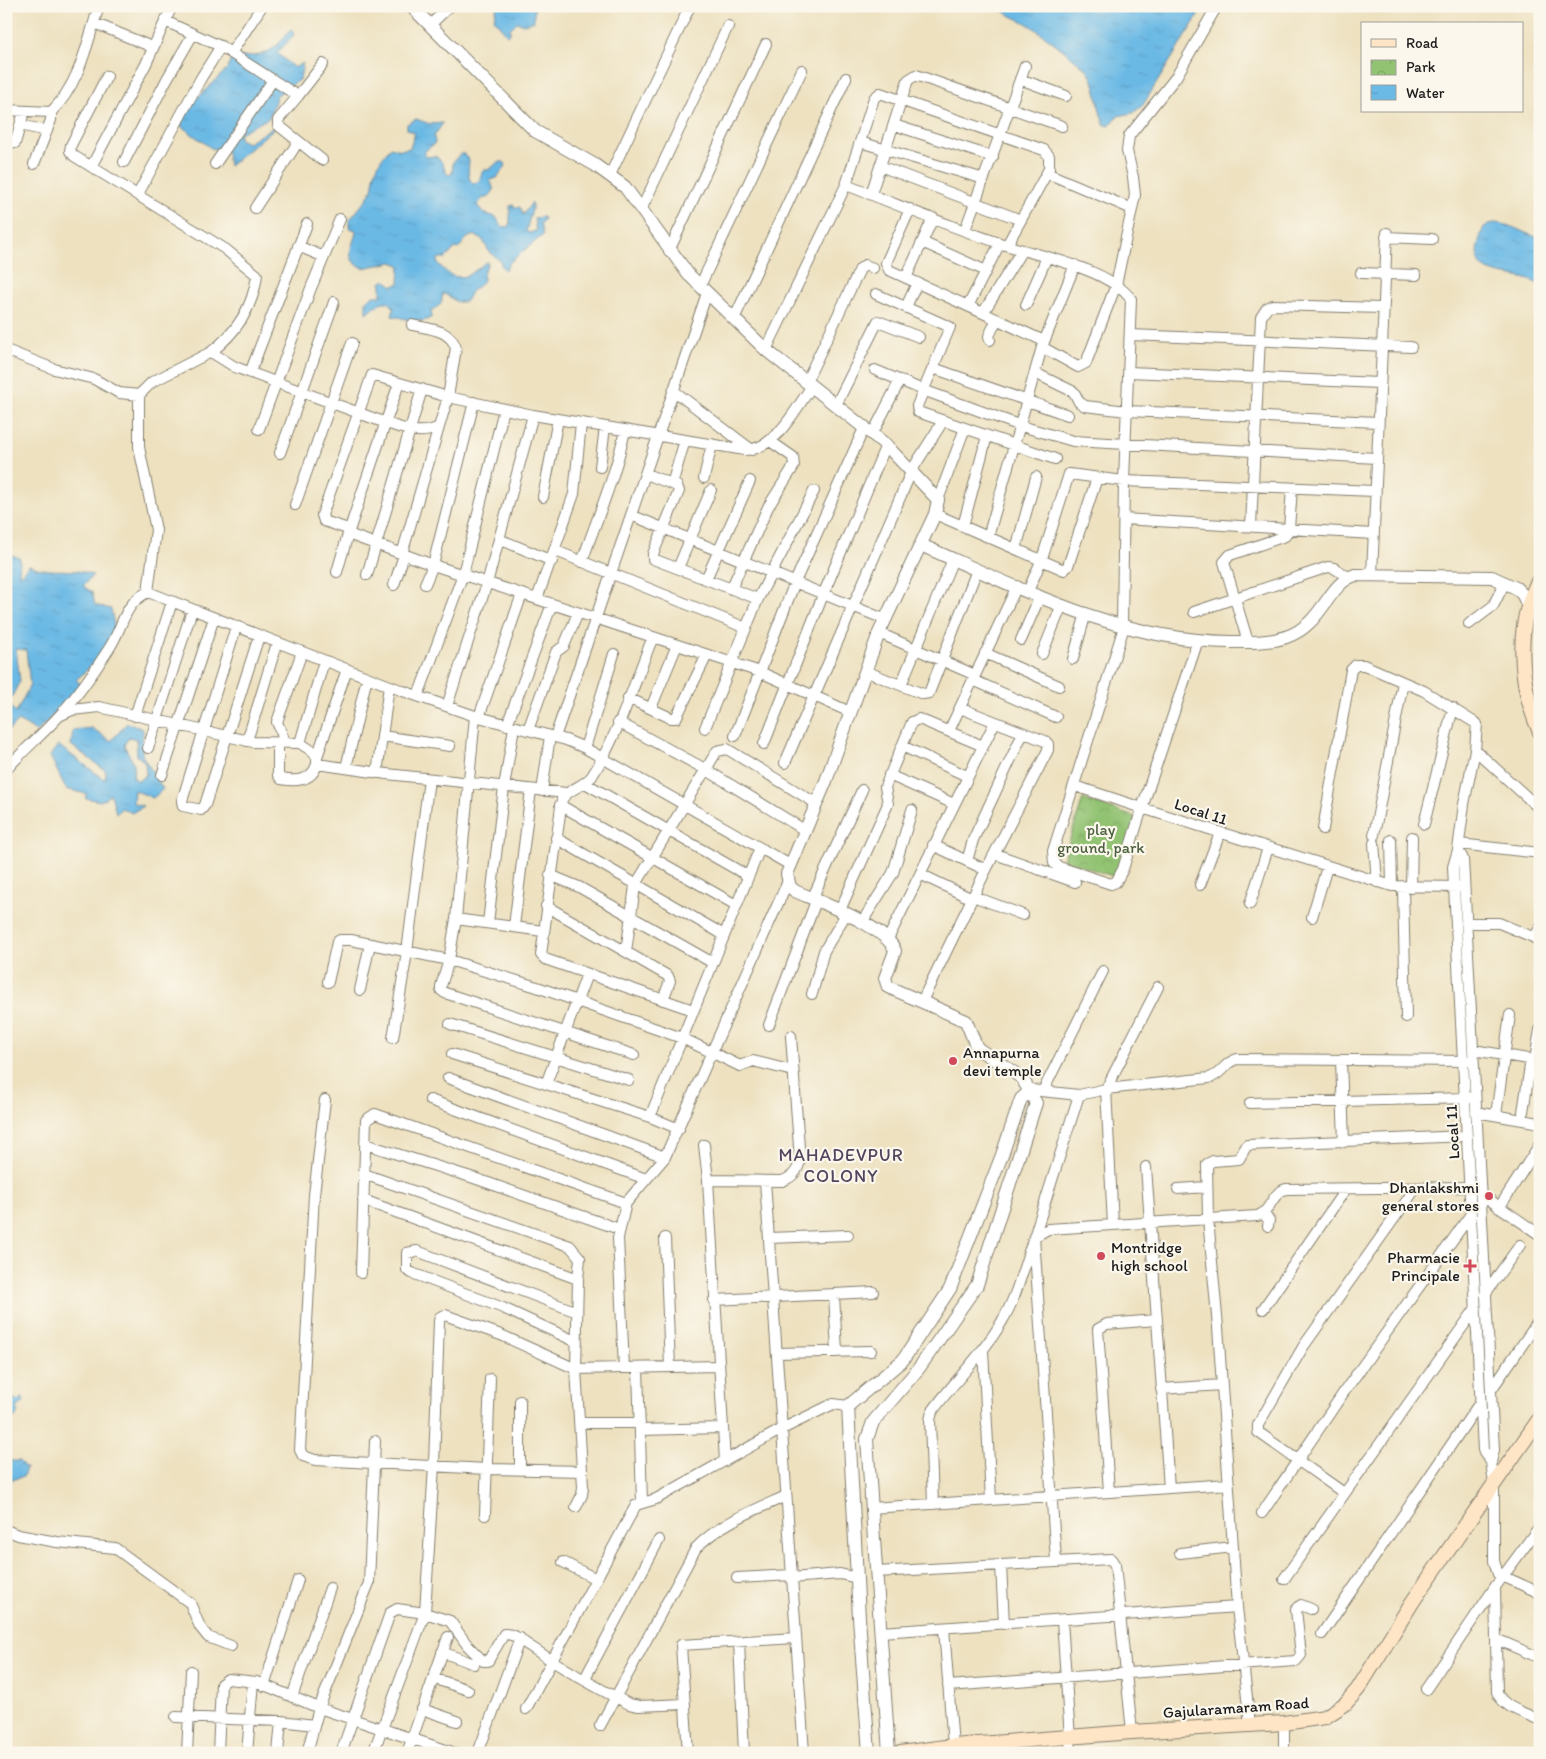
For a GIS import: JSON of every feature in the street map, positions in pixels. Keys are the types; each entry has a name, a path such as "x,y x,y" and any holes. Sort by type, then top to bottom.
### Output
{"main road":[{"path":"1540,578 1528,606 1524,641 1524,674 1530,710 1540,732"},
{"name":"Gajularamaram Road","path":"900,1753 953,1746 1132,1732 1284,1723 1325,1717 1345,1704 1358,1689 1413,1601 1540,1418"}],"street":[{"path":"34,164 51,120 51,112 61,102 80,68 99,6"},
{"path":"92,165 135,85 172,6"},
{"path":"230,53 262,6"},
{"path":"411,6 535,131 610,175 625,187 669,251 704,290 766,350 886,445 912,470 938,500"},
{"path":"430,25 450,6"},
{"path":"610,175 690,6"},
{"path":"910,209 886,263 889,270 997,319 1043,344 1078,367 1084,366 1116,285 1132,209 1134,184 1127,151 1129,136 1180,71 1217,6"},
{"path":"165,21 221,46 298,96"},
{"path":"94,23 152,47"},
{"path":"641,210 728,26"},
{"path":"124,162 193,34"},
{"path":"669,251 766,44"},
{"path":"138,194 201,78 221,46"},
{"path":"322,160 278,125 278,120 323,64"},
{"path":"965,230 1025,66"},
{"path":"542,791 553,736 597,619 631,515 660,435 704,290 802,70"},
{"path":"871,194 908,80 916,75 1062,126"},
{"path":"107,76 74,138 70,151 74,156 92,165 225,249 257,275 251,300 239,325 227,340 211,352 152,382 139,395 139,447 156,530 148,592"},
{"path":"734,319 846,78"},
{"path":"1020,79 1066,96"},
{"path":"215,164 273,80"},
{"path":"766,350 846,185 876,95 880,93 1001,133 1044,150 1049,156 1048,173 1021,220 986,271 968,306"},
{"path":"6,110 51,112"},
{"path":"15,144 24,112"},
{"path":"20,125 47,131"},
{"path":"894,125 992,157"},
{"path":"255,208 298,142"},
{"path":"860,142 984,179"},
{"path":"880,166 976,201 1021,220"},
{"path":"1048,173 1132,209"},
{"path":"846,185 1003,244 1075,266 1116,285 1128,296 1132,303 1125,445 1123,627 1075,786 1053,851 1054,863 1068,870 1111,884 1116,882 1123,869 1198,640"},
{"path":"906,278 933,218"},
{"path":"259,429 340,219"},
{"path":"250,373 307,224"},
{"path":"1372,575 1386,235 1432,239"},
{"path":"922,242 986,271"},
{"path":"298,246 324,257"},
{"path":"983,313 1022,250"},
{"path":"1026,305 1047,257"},
{"path":"850,712 760,672 377,545 324,521 322,515 372,375 448,397 533,415 752,450 770,441 809,384 860,269 865,265 873,268"},
{"path":"988,537 1043,344 1075,266"},
{"path":"1361,274 1416,275"},
{"path":"906,307 917,283"},
{"path":"876,294 950,327 916,410 1055,459"},
{"path":"280,453 334,302"},
{"path":"1251,526 1261,316 1267,308 1273,305 1382,308"},
{"path":"990,340 989,336 997,319"},
{"path":"836,405 878,321 919,337"},
{"path":"394,585 448,397 456,348 454,343 442,332 412,325"},
{"path":"1131,335 1411,347"},
{"path":"295,505 352,342"},
{"path":"6,350 54,369 94,379 119,393 139,395"},
{"path":"211,352 235,367 250,373 410,431 431,431 439,427"},
{"path":"933,368 1068,415"},
{"path":"876,370 923,390 1021,426 1073,441 1376,458"},
{"path":"1129,372 1379,383"},
{"path":"1035,373 1074,392 1079,402 1085,406 1127,411 1378,422"},
{"path":"735,736 795,582 869,430 900,380"},
{"path":"336,572 399,383"},
{"path":"368,575 422,390"},
{"path":"674,391 752,450"},
{"path":"425,584 433,564 474,402"},
{"path":"418,696 463,574 504,409"},
{"path":"447,706 487,583 533,415"},
{"path":"543,497 558,419"},
{"path":"785,763 912,470 943,421"},
{"path":"538,599 574,494 581,423"},
{"path":"600,467 605,427"},
{"path":"965,428 938,500 935,514 884,620 817,804 790,865 787,874 788,881 795,891 843,912 888,939 895,950 885,982 893,990 966,1021 976,1048 1037,1090 1079,1094 1215,1076 1226,1063 1237,1059 1468,1061"},
{"path":"582,562 605,492 617,468 625,430"},
{"path":"963,526 987,436"},
{"path":"672,484 685,440"},
{"path":"731,589 768,507 794,466 792,457 770,441"},
{"path":"704,478 712,444"},
{"path":"764,744 823,595 886,445"},
{"path":"646,474 672,484 680,491 652,558 758,599"},
{"path":"949,731 985,653 1028,591 1042,559 1068,474 1124,481 1375,491"},
{"path":"1016,549 1036,477"},
{"path":"935,514 1064,570 1068,566 1097,478"},
{"path":"706,579 750,481"},
{"path":"1248,642 1224,562 1230,555 1285,536 1288,529 1292,488"},
{"path":"678,568 711,490"},
{"path":"705,728 758,599 814,491"},
{"path":"631,515 884,620"},
{"path":"1123,519 1373,534"},
{"path":"499,539 554,556 582,562 746,628"},
{"path":"920,545 1028,591 1123,627 1152,634 1198,640 1271,641 1298,632 1310,624 1335,590 1348,577"},
{"path":"901,685 953,559"},
{"path":"1194,612 1235,600 1328,567 1334,568 1348,577 1372,575 1492,577 1505,582 1523,594 1528,606"},
{"path":"865,671 928,694 977,570"},
{"path":"1469,624 1493,606 1505,582"},
{"path":"1021,640 1028,591"},
{"path":"6,770 25,747 59,716 111,646 131,604 137,597 148,592 389,686 477,716 553,736 585,748 685,803 790,865"},
{"path":"522,594 477,716 456,919 449,960 441,990 634,1055"},
{"path":"135,716 172,602"},
{"path":"488,923 510,726 552,604"},
{"path":"1042,654 1062,604"},
{"path":"148,748 192,610"},
{"path":"528,730 556,652 564,646 578,613"},
{"path":"1072,659 1086,613"},
{"path":"162,775 214,618"},
{"path":"236,627 182,801 183,806 201,810 205,805 259,636"},
{"path":"879,633 942,660 974,678 1056,717"},
{"path":"59,716 72,710 99,707 246,741 300,743 317,760 346,768 429,779 566,793 585,783 602,757 653,637"},
{"path":"246,741 277,643"},
{"path":"651,708 677,645"},
{"path":"302,652 277,722 281,742 278,775 281,779 302,780 312,774 347,669"},
{"path":"985,653 1058,686"},
{"path":"585,748 614,654"},
{"path":"628,698 671,718 676,718 707,655"},
{"path":"300,743 324,661"},
{"path":"1323,829 1351,670 1356,665 1364,665 1403,682 1453,708 1477,724 1475,750 1464,804 1459,847 1540,854"},
{"path":"346,768 367,677"},
{"path":"1377,882 1374,839 1403,682"},
{"path":"377,773 389,686"},
{"path":"922,1002 986,870 1048,750 1045,741 960,708"},
{"path":"1424,824 1453,708"},
{"path":"812,994 824,951 843,912 888,804 889,801 884,790 915,720 919,719 982,746"},
{"path":"618,722 705,769 806,831"},
{"path":"888,939 966,776 995,722"},
{"path":"966,861 973,840 1023,732"},
{"path":"382,736 450,746"},
{"path":"902,746 966,776"},
{"path":"626,952 635,886 717,751 726,749 817,804"},
{"path":"1475,750 1540,809"},
{"path":"890,776 954,804"},
{"path":"393,1038 407,952 429,779"},
{"path":"585,783 748,876"},
{"name":"Local 11","path":"1075,786 1392,886 1407,888 1459,887"},
{"path":"514,926 531,790"},
{"path":"769,1025 814,900 862,790"},
{"path":"566,793 560,805 541,955 545,959 693,1010"},
{"path":"560,805 736,905"},
{"path":"862,922 893,873 912,810"},
{"path":"1200,885 1220,833"},
{"path":"1406,1017 1407,888 1412,837"},
{"path":"556,838 635,886 724,935"},
{"path":"1392,840 1392,886"},
{"path":"933,845 986,870"},
{"name":"Local 11","path":"1459,847 1463,859 1459,887 1470,1098 1466,1136 1477,1190 1471,1214 1480,1276 1485,1294 1485,1372 1481,1402 1483,1450 1491,1462"},
{"path":"650,1117 760,848"},
{"path":"1250,904 1268,848"},
{"path":"995,854 1075,882"},
{"path":"1312,917 1327,867"},
{"path":"920,874 973,897 1023,915"},
{"path":"550,875 579,888 713,963"},
{"path":"624,1368 619,1229 626,1203 665,1157 679,1129 710,1052 788,881"},
{"name":"Local 11","path":"1459,887 1466,923 1465,1008 1473,1050 1468,1061"},
{"path":"546,906 670,978 663,1000"},
{"path":"456,919 543,931"},
{"path":"1466,923 1499,923 1537,939 1540,928"},
{"path":"328,982 336,942 351,940 449,960 577,1001 682,1038 740,1066 753,1061 793,1070"},
{"path":"360,990 370,944"},
{"path":"889,1753 871,1508 867,1439 869,1430 920,1368 977,1286 1035,1108 1037,1090 1103,971"},
{"path":"546,1084 588,974"},
{"path":"1113,1225 1106,1089 1158,987"},
{"path":"1499,1112 1508,1056 1510,1015"},
{"path":"450,1024 629,1080"},
{"path":"1524,1112 1540,1030"},
{"path":"708,1180 782,1181 791,1178 797,1170 800,1161 791,1036"},
{"path":"1473,1050 1535,1060"},
{"path":"452,1054 650,1117 679,1129"},
{"path":"1341,1060 1344,1142"},
{"path":"448,1078 665,1157"},
{"path":"526,1709 636,1505 656,1499 782,1429 833,1404 848,1406 903,1360 950,1289 1002,1155 1021,1099 1037,1090"},
{"path":"933,1504 930,1420 932,1412 983,1350 1008,1311 1034,1237 1079,1094"},
{"path":"1250,1103 1470,1098"},
{"name":"Local 11","path":"1470,1098 1476,1112 1480,1276 1476,1308 1485,1372 1491,1390 1494,1450 1491,1462 1494,1484 1494,1561 1498,1574 1504,1577"},
{"path":"325,1100 314,1194 300,1450 307,1459 487,1469 582,1471"},
{"path":"430,1100 646,1179"},
{"path":"1476,1112 1499,1112 1540,1123"},
{"path":"361,1274 366,1120 370,1116 382,1115 626,1203"},
{"path":"1250,1725 1237,1607 1222,1386 1208,1219 1207,1164 1213,1161 1239,1159 1246,1145 1466,1136"},
{"path":"365,1144 474,1178 619,1229"},
{"path":"1498,1208 1540,1144"},
{"path":"704,1146 708,1180 718,1366 726,1461"},
{"path":"1146,1167 1169,1488"},
{"path":"364,1174 570,1246 580,1258 576,1370 582,1495 576,1507"},
{"path":"765,1181 804,1753"},
{"path":"1178,1189 1207,1187"},
{"path":"1344,1493 1258,1432 1259,1420 1303,1347 1415,1189"},
{"path":"1034,1237 1048,1229 1263,1214 1268,1211 1280,1190 1477,1190 1498,1208 1538,1230"},
{"path":"1263,1309 1345,1190"},
{"path":"363,1200 578,1279"},
{"path":"1263,1214 1269,1220 1268,1226"},
{"path":"1262,1514 1344,1392 1471,1214"},
{"path":"769,1238 848,1235"},
{"path":"1034,1237 1056,1561"},
{"path":"666,1238 670,1367"},
{"path":"1485,1294 1520,1245"},
{"path":"577,1312 417,1251 407,1253 407,1270 412,1273 503,1308 578,1342"},
{"path":"714,1300 873,1292"},
{"path":"834,1294 837,1352"},
{"path":"1284,1579 1476,1308"},
{"path":"373,1753 425,1613 434,1465 439,1321 442,1315 494,1332 576,1370 718,1366"},
{"path":"1491,1390 1540,1319"},
{"path":"1110,1492 1098,1329 1107,1324 1156,1320"},
{"path":"983,1350 991,1500"},
{"path":"777,1353 871,1351"},
{"path":"638,1368 642,1503"},
{"path":"485,1516 490,1379"},
{"path":"1161,1389 1222,1386"},
{"path":"520,1401 520,1470"},
{"path":"1322,1634 1481,1402"},
{"path":"848,1406 869,1753 865,1753"},
{"path":"580,1423 723,1428"},
{"path":"848,1424 869,1430"},
{"path":"307,1753 319,1708 369,1582 375,1440"},
{"path":"871,1508 1229,1484"},
{"path":"600,1726 696,1548 706,1537 721,1528 786,1496"},
{"path":"1426,1689 1495,1587 1540,1526"},
{"path":"6,1530 18,1535 57,1542 115,1548 190,1602 200,1627 208,1637 231,1646"},
{"path":"584,1680 660,1540"},
{"path":"1180,1553 1233,1548"},
{"path":"876,1572 1106,1558 1114,1561 1132,1732"},
{"path":"563,1562 596,1579"},
{"path":"1001,1565 1004,1624"},
{"path":"737,1578 840,1574 857,1578"},
{"path":"1504,1577 1540,1593"},
{"path":"264,1686 298,1580"},
{"path":"1495,1587 1497,1692 1499,1700 1540,1720"},
{"path":"292,1697 330,1588"},
{"path":"948,1686 1296,1661 1301,1655 1296,1610 1301,1605 1311,1608"},
{"path":"881,1632 1237,1607"},
{"path":"341,1753 390,1612 397,1609 425,1613 450,1621 468,1646 483,1662 488,1662 504,1634 520,1638 552,1661 628,1704 639,1706 684,1704"},
{"path":"1062,1620 1071,1753"},
{"path":"944,1628 953,1746"},
{"path":"407,1753 448,1637"},
{"path":"478,1753 520,1638"},
{"path":"688,1753 681,1645 795,1638"},
{"path":"1496,1639 1540,1658"},
{"path":"739,1642 744,1753"},
{"path":"442,1652 474,1664"},
{"path":"187,1753 191,1671"},
{"path":"433,1678 468,1690"},
{"path":"218,1753 223,1681 228,1679 253,1682 319,1708 455,1753"},
{"path":"248,1753 253,1682"},
{"path":"422,1708 457,1721"},
{"path":"176,1717 250,1719 314,1725"},
{"path":"278,1753 281,1721"},
{"path":"1284,1723 1284,1753"}],"green space":[{"name":"play ground, park","path":"1083,799 1137,818 1119,878 1063,860"}],"water":[{"path":"497,6 536,6 534,9 534,21 524,24 517,22 510,29 510,34 507,35 494,19"},
{"path":"998,6 1204,6 1143,105 1133,113 1118,116 1109,126 1104,124 1089,72 1036,29 1006,13"},
{"path":"291,29 294,35 277,53 294,68 303,63 300,79 277,95 269,118 239,133 239,139 248,143 284,120 229,166 227,152 211,148 181,126 181,114 227,69 232,57 259,55 266,52 278,44"},
{"path":"416,119 430,124 443,123 434,136 435,143 424,152 424,155 426,157 435,156 442,163 448,175 452,174 453,162 460,154 464,154 469,159 469,175 473,184 479,181 483,170 489,170 498,162 504,162 506,165 497,178 490,180 494,190 488,198 483,198 477,205 483,213 496,217 501,226 508,227 510,222 510,206 520,207 523,215 532,202 526,231 529,233 536,231 534,218 543,217 544,219 540,224 543,235 510,262 505,270 501,266 501,262 488,250 483,240 474,235 467,238 458,249 455,248 446,258 439,258 437,262 449,274 455,277 466,276 486,262 488,263 483,273 482,282 472,291 465,302 457,302 443,293 441,304 431,311 432,317 422,321 392,316 394,308 389,302 382,302 366,313 366,302 372,296 381,296 381,283 385,280 393,286 399,283 400,265 392,262 363,268 355,263 351,257 351,249 356,230 349,228 349,221 372,189 376,170 385,154 391,147 400,150 410,148 415,133 407,129 407,124"},
{"path":"1493,223 1506,225 1540,238 1540,285 1529,280 1492,272 1483,267 1478,259 1478,246 1484,227"},
{"path":"6,553 20,558 19,576 29,565 45,570 77,571 93,575 83,586 92,592 95,605 111,609 115,631 102,656 76,680 81,684 78,689 37,732 18,721 9,730 6,729","holes":["16,649 26,650 30,685 16,713 8,704 20,681"]},
{"path":"127,723 143,729 142,755 163,789 153,798 134,790 133,803 143,806 132,813 122,808 116,813 111,794 101,801 85,798 87,794 66,789 50,756 58,745 105,780 106,771 71,745 73,730 92,728 111,741","holes":["129,737 136,739 137,756 145,762 146,775 138,781 133,777 134,764 124,745"]},
{"path":"22,1397 24,1402 17,1408 18,1413 8,1425 6,1434 6,1401 13,1398 18,1401"},
{"path":"6,1453 10,1461 19,1461 26,1468 23,1477 9,1480 6,1476"}],"place":[{"name":"Annapurna devi temple","path":"953,1061"},
{"name":"Dhanlakshmi general stores","path":"1489,1196"},
{"name":"Montridge high school","path":"1101,1256"},
{"name":"Pharmacie Principale","path":"1470,1266"}],"district":[{"name":"MAHADEVPUR COLONY","path":"841,1165"}]}
